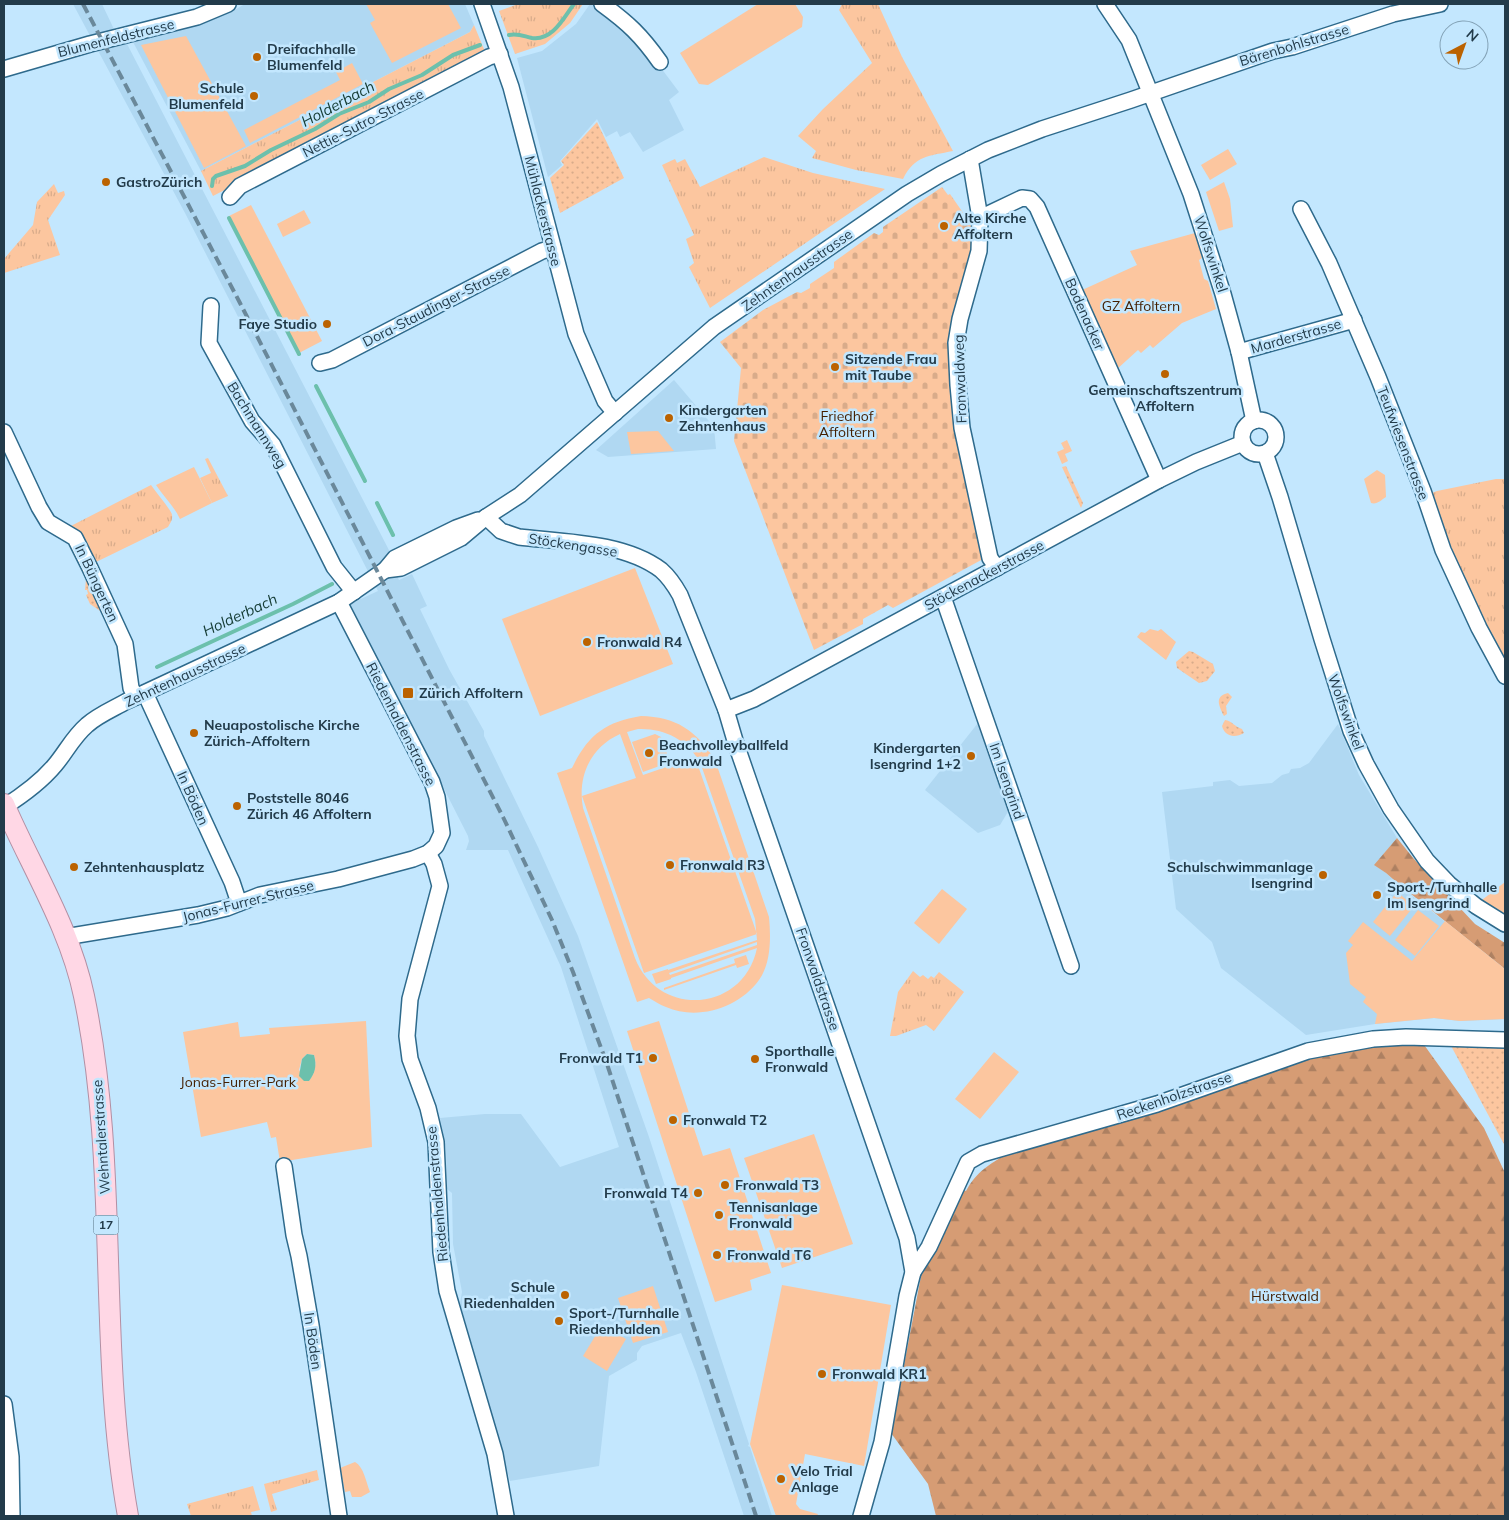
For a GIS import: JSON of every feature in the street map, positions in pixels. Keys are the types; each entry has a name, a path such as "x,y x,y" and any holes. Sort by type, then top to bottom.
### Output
{"main road":[{"name":"Wehntalerstrasse","path":"4,806 65,937 84,995 104,1144 112,1389 128,1516"}],"street":[{"name":"Blumenfeldstrasse","path":"4,68 197,17 228,4"},
{"name":"Mühlackerstrasse","path":"482,4 514,97 576,334 606,401 615,413"},
{"path":"602,4 624,20 643,38 660,62"},
{"name":"Wolfswinkel","path":"1104,4 1129,40 1192,194 1213,257 1240,352 1254,420"},
{"name":"Bärenbohlstrasse","path":"1151,93 1273,50 1292,47 1393,14 1440,4"},
{"name":"Nettie-Sutro-Strasse","path":"230,197 240,186 489,57 500,54"},
{"name":"Zehntenhausstrasse","path":"4,806 27,793 43,778 76,736 100,716 140,695 339,602 385,570 400,568 461,538 486,517 520,495 714,327 907,194 970,159 1042,129 1151,93"},
{"name":"Fronwaldweg","path":"970,159 980,218 978,251 961,313 956,343 958,385 962,428 990,558 997,568"},
{"name":"Bodenacker","path":"980,218 1022,198 1030,199 1037,207 1159,480"},
{"name":"Teufwiesenstrasse","path":"1301,210 1329,263 1378,377 1423,491 1443,550 1505,676"},
{"name":"Dora-Staudinger-Strasse","path":"320,363 332,360 542,251 553,248"},
{"name":"Bachmannweg","path":"211,306 209,343 252,422 273,445 334,566 354,592"},
{"name":"Marderstrasse","path":"1240,352 1354,320"},
{"path":"1254,420 1263,420 1274,429 1275,443 1265,453 1254,454 1243,443 1242,432 1254,420"},
{"name":"In Büngerten","path":"4,432 48,522 75,538 125,644 131,688 140,695"},
{"name":"Stöckenackerstrasse","path":"726,710 754,699 1159,480 1196,462 1243,443"},
{"name":"Wolfswinkel","path":"1265,453 1351,731 1366,764 1391,809 1427,861 1462,895 1505,924"},
{"name":"Stöckengasse","path":"486,517 500,531 506,533 602,547 644,560 662,571"},
{"name":"Fronwaldstrasse","path":"662,571 680,595 726,710 736,744 908,1238 913,1272 907,1296 882,1442 861,1516"},
{"name":"Im Isengrind","path":"943,597 1071,966"},
{"name":"Riedenhaldenstrasse","path":"339,602 426,770 437,797 442,833 436,846 428,853 440,886 410,999 407,1036 410,1058 428,1108 436,1142 442,1252 447,1291 495,1454 506,1516"},
{"name":"In Böden","path":"140,695 232,882 238,903"},
{"name":"Jonas-Furrer-Strasse","path":"65,937 198,915 260,895 338,880 428,853"},
{"name":"Reckenholzstrasse","path":"913,1272 929,1247 968,1162 982,1154 1157,1104 1308,1051 1345,1043 1390,1038 1444,1037 1505,1040"},
{"name":"In Böden","path":"284,1166 294,1235 300,1256 339,1516"},
{"path":"4,1404 10,1457 12,1516"}],"shaded area":[{"path":"73,4 102,4 121,44 126,42 391,554 393,567 399,580 412,574 427,606 420,609 449,669 484,731 484,736 538,847 578,936 649,1137 772,1516 744,1516 681,1333 642,1346 637,1353 637,1360 609,1376 599,1466 510,1481 460,1303 462,1292 453,1244 452,1193 447,1189 446,1150 440,1118 485,1114 521,1114 560,1167 619,1147 561,967 508,850 466,850 469,841 468,836 350,604 378,591 185,213"},
{"name":"Schule Blumenfeld","path":"245,4 465,4 474,25 470,32 201,171 133,42 205,23"},
{"path":"590,4 594,4 637,36 679,92 669,100 684,130 643,152 630,132 620,137 617,131 606,137 597,119 560,161 562,165 548,177 517,58 542,51 576,24"},
{"name":"Kindergarten Zehntenhaus","path":"674,380 714,427 716,449 608,457 596,450"},
{"name":"Kindergarten Isengrind 1+2","path":"978,723 1009,810 1000,825 978,833 925,790"},
{"path":"1338,724 1359,775 1397,838 1375,865 1505,969 1505,1019 1460,1021 1434,1018 1375,1024 1306,1035 1221,968 1212,942 1176,909 1162,792 1213,786 1213,782 1230,780 1239,786 1272,783 1282,775 1289,773 1291,769 1300,768 1309,763"},
{"path":"307,1054 314,1055 315,1066 309,1081 304,1081 299,1076 302,1059"}],"green space":[{"path":"366,4 448,4 461,28 392,63 370,23 375,20"},
{"path":"518,4 583,4 570,23 545,44 515,54 499,11"},
{"path":"758,4 795,4 803,17 802,27 708,85 699,84 680,53"},
{"path":"842,4 878,4 902,57 953,151 930,156 918,161 912,165 903,179 856,170 812,158 816,151 798,136 823,109 872,63 839,10"},
{"path":"474,25 486,54 213,196 201,171 470,32"},
{"path":"186,36 246,146 204,168 141,45"},
{"path":"352,63 363,84 250,143 244,130 340,80 336,72"},
{"path":"597,122 624,178 560,213 550,178 564,165 561,161"},
{"path":"1228,149 1237,164 1210,180 1201,165"},
{"path":"764,157 813,173 885,189 710,308 689,267 694,263 686,239 694,235 662,165 675,159 677,163 685,159 700,187"},
{"path":"1224,182 1230,199 1233,227 1219,231 1206,192"},
{"path":"54,184 58,193 64,191 65,195 48,220 60,255 4,273 4,259 33,225 37,202"},
{"name":"Friedhof Affoltern","path":"942,187 948,195 950,194 975,230 975,241 956,314 983,559 893,608 888,605 863,619 863,624 814,650 734,441 741,368 720,342 763,310 797,292 801,293 810,288 810,284 834,268 834,262 874,233 879,235 883,232 883,227"},
{"path":"251,205 322,341 299,353 229,216"},
{"path":"304,210 311,223 283,237 277,224"},
{"name":"GZ Affoltern","path":"1195,233 1202,258 1199,260 1204,279 1208,281 1216,309 1182,323 1153,348 1150,345 1141,353 1138,350 1116,370 1080,291 1137,265 1130,251"},
{"path":"658,431 674,451 631,454 627,432"},
{"path":"1067,440 1072,451 1065,454 1068,461 1062,464 1057,452 1064,449 1061,443"},
{"path":"208,458 228,496 212,503 200,478 211,473 205,459"},
{"path":"1066,466 1083,503 1081,508 1062,467"},
{"path":"194,467 212,503 180,519 156,485"},
{"path":"1377,470 1385,475 1386,497 1379,502 1371,503 1364,479"},
{"path":"1496,479 1505,479 1505,668 1496,653 1428,499 1432,493 1437,491"},
{"path":"151,485 172,515 168,527 92,564 65,529"},
{"name":"Fronwald R4","path":"635,568 673,664 540,716 502,619"},
{"path":"88,576 106,615 90,604 86,595 88,594 87,590 85,590"},
{"path":"1150,629 1158,631 1161,629 1176,642 1166,660 1137,637 1141,632 1145,633"},
{"path":"1189,651 1213,664 1215,671 1207,681 1199,683 1177,668 1176,662"},
{"path":"1228,693 1232,697 1226,706 1227,714 1224,716 1219,705 1219,699"},
{"name":"Fronwald R3","path":"641,716 675,722 692,733 715,760 769,917 770,933 768,958 763,973 751,990 729,1005 704,1012 691,1013 666,1007 649,998 637,1002 557,773 572,768 591,739 608,726","holes":["638,729 657,730 674,736 688,747 700,762 755,919 756,932 695,757 643,775 627,732","620,734 636,778 582,796 584,774 594,755 601,747","582,796 644,973 635,958 583,808","756,934 757,940 652,974 656,984 757,948 749,969 736,985 719,995 700,1000 681,999 662,991 644,973","757,942 757,945 670,975 669,973"]},
{"path":"1225,720 1242,729 1244,733 1231,736 1225,732 1222,726"},
{"name":"Beachvolleyballfeld Fronwald","path":"655,734 661,737 669,759 665,764 643,772 632,742"},
{"path":"1397,838 1414,859 1475,924 1505,943 1505,969 1374,865"},
{"path":"1505,882 1505,914 1482,900"},
{"path":"942,889 967,909 939,944 914,923"},
{"path":"1397,892 1414,906 1390,936 1373,922"},
{"path":"1418,910 1439,926 1415,956 1395,940"},
{"path":"1445,921 1505,969 1505,1019 1460,1021 1434,1018 1375,1024 1377,1014 1363,1002 1366,997 1350,984 1346,953 1353,945 1348,941 1363,922 1412,961"},
{"path":"746,955 749,964 737,968 736,965 664,990 664,988 735,963 734,959"},
{"path":"913,971 920,977 923,975 928,979 931,976 934,978 939,972 964,992 934,1031 926,1025 896,1036 890,1036 898,992"},
{"name":"Jonas-Furrer-Park","path":"366,1021 372,1147 280,1162 276,1137 271,1138 267,1122 201,1137 183,1032 238,1022 240,1037 270,1034 269,1028","holes":["307,1054 314,1055 315,1069 309,1081 299,1070 302,1059"]},
{"name":"Tennisanlage Fronwald","path":"659,1021 703,1156 730,1148 771,1273 750,1280 752,1290 715,1302 627,1031"},
{"name":"Hürstwald","path":"1422,1042 1484,1128 1505,1173 1505,1516 936,1516 928,1484 891,1433 922,1271 961,1189 966,1191 979,1173 1008,1153 1279,1065 1345,1047"},
{"path":"1450,1044 1505,1047 1505,1146"},
{"path":"994,1052 1019,1072 980,1119 955,1099"},
{"path":"814,1134 853,1244 782,1268 744,1158"},
{"name":"Fronwald KR1","path":"782,1285 891,1305 864,1466 805,1454 796,1504 800,1509 818,1514 817,1516 776,1516 750,1444"},
{"path":"653,1286 668,1332 633,1343 618,1298"},
{"path":"602,1325 626,1339 607,1371 583,1356"},
{"path":"355,1462 363,1471 370,1492 361,1497 352,1497 350,1491 345,1492 340,1468"},
{"path":"317,1470 319,1480 272,1494 277,1510 271,1512 264,1484"},
{"path":"253,1486 260,1510 251,1512 252,1516 191,1516 187,1504"}],"waterway":[{"name":"Holderbach","path":"509,35 532,38 546,36 557,27 574,4"},
{"name":"Holderbach","path":"212,186 213,179 216,176 245,166 271,150 315,129 339,114 369,102 389,89 422,75 453,55 480,45"},
{"name":"Holderbach","path":"229,218 299,354"},
{"name":"Holderbach","path":"316,386 365,481"},
{"name":"Holderbach","path":"377,503 393,535"},
{"name":"Holderbach","path":"157,667 332,584"}],"railway":[{"path":"83,4 240,303 503,817 552,920 607,1064 756,1516"}],"place":[{"name":"Dreifachhalle Blumenfeld","path":"257,57"},
{"name":"Schule Blumenfeld","path":"254,96"},
{"name":"GastroZürich","path":"106,182"},
{"name":"Alte Kirche Affoltern","path":"944,226"},
{"name":"Faye Studio","path":"327,324"},
{"name":"Sitzende Frau mit Taube","path":"835,367"},
{"name":"Gemeinschaftszentrum Affoltern","path":"1165,374"},
{"name":"Kindergarten Zehntenhaus","path":"669,418"},
{"name":"Fronwald R4","path":"587,642"},
{"name":"Zürich Affoltern","path":"408,693"},
{"name":"Neuapostolische Kirche Zürich-Affoltern","path":"194,733"},
{"name":"Beachvolleyballfeld Fronwald","path":"649,753"},
{"name":"Kindergarten Isengrind 1+2","path":"971,756"},
{"name":"Poststelle 8046 Zürich 46 Affoltern","path":"237,806"},
{"name":"Fronwald R3","path":"670,865"},
{"name":"Zehntenhausplatz","path":"74,867"},
{"name":"Schulschwimmanlage Isengrind","path":"1323,875"},
{"name":"Sport-/Turnhalle Im Isengrind","path":"1377,895"},
{"name":"Fronwald T1","path":"653,1058"},
{"name":"Sporthalle Fronwald","path":"755,1059"},
{"name":"Fronwald T2","path":"673,1120"},
{"name":"Fronwald T3","path":"725,1185"},
{"name":"Fronwald T4","path":"698,1193"},
{"name":"Tennisanlage Fronwald","path":"719,1215"},
{"name":"Fronwald T6","path":"717,1255"},
{"name":"Schule Riedenhalden","path":"565,1295"},
{"name":"Sport-/Turnhalle Riedenhalden","path":"559,1321"},
{"name":"Fronwald KR1","path":"822,1374"},
{"name":"Velo Trial Anlage","path":"781,1479"}]}
